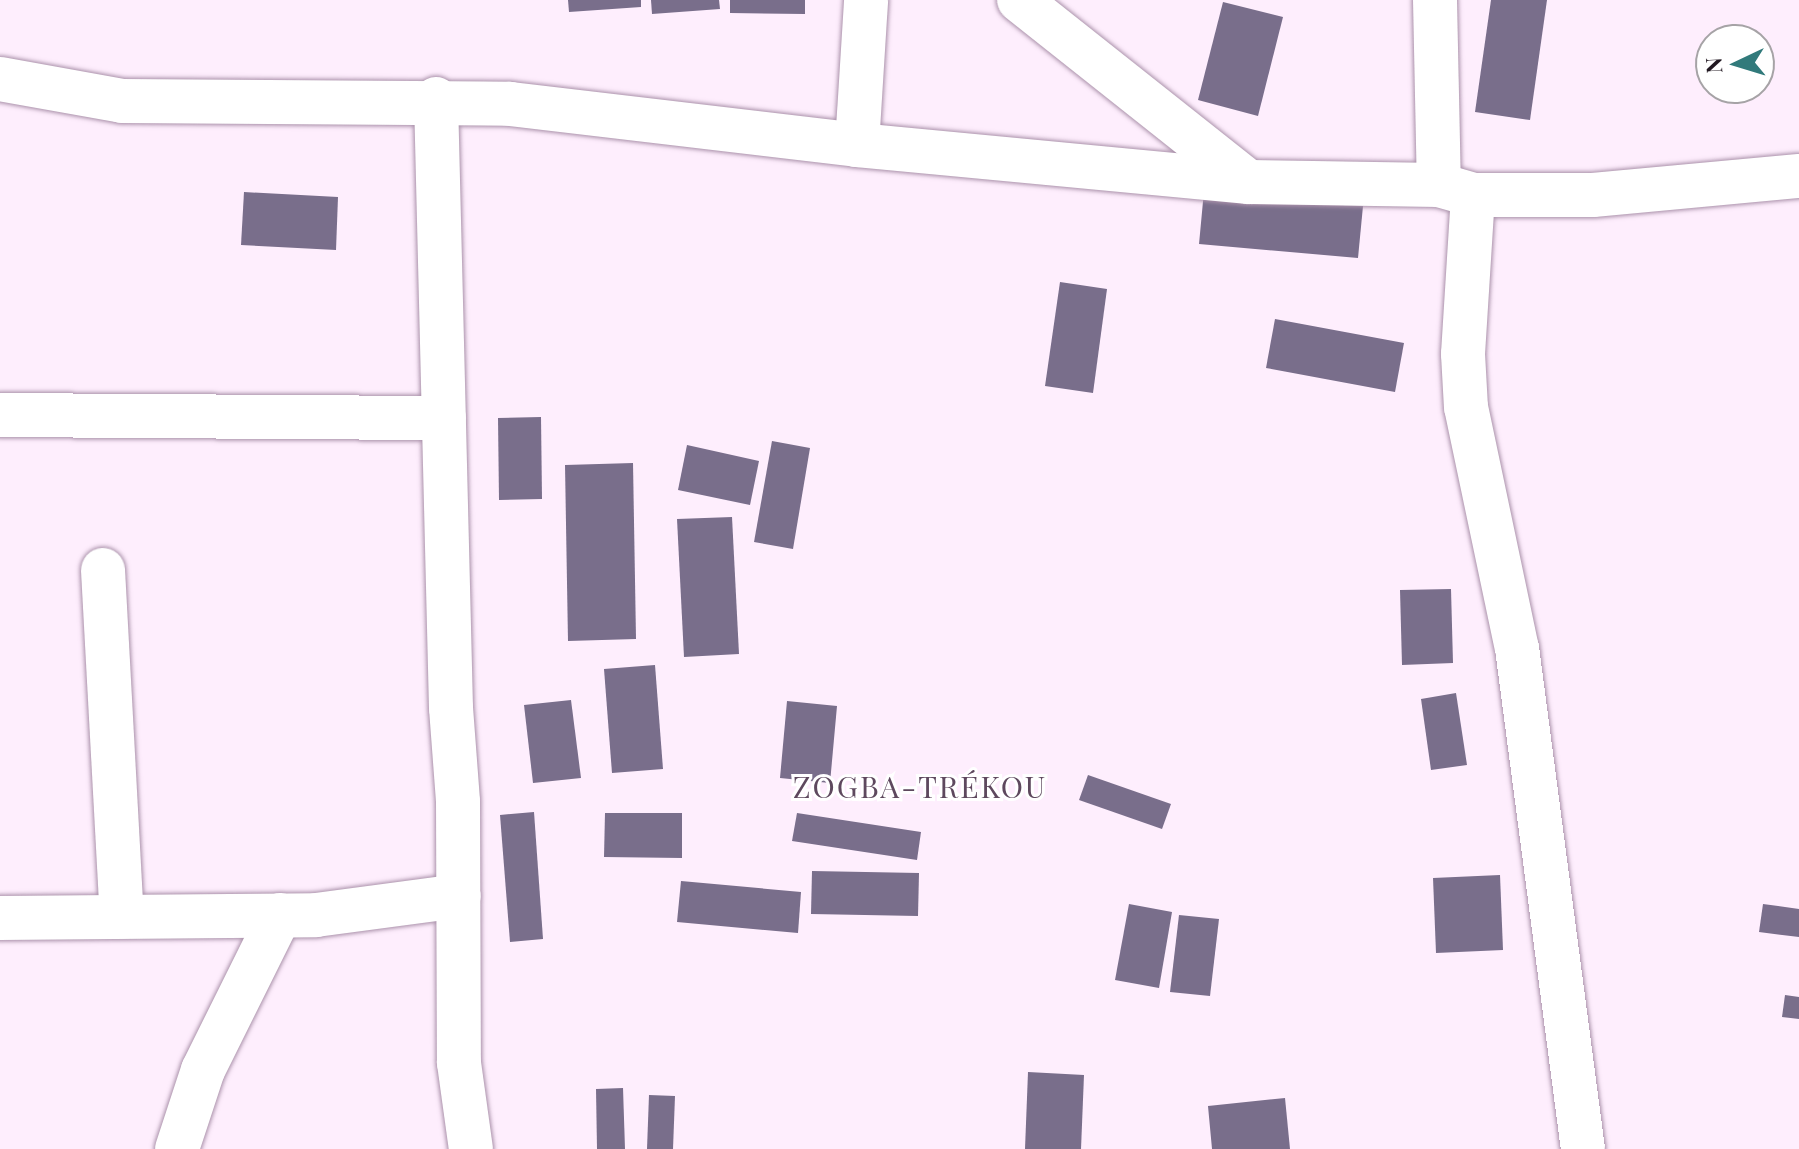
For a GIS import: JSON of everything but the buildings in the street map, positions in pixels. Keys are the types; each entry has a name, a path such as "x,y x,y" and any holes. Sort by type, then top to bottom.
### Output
{"street":[{"path":"857,145 866,0"},
{"path":"1019,0 1249,182"},
{"path":"1435,0 1456,190 1466,407 1517,648 1583,1149"},
{"path":"0,79 122,101 436,99 857,145 1249,182 1635,193 1799,176"},
{"path":"436,99 459,896 459,1063 471,1149"},
{"path":"0,415 444,418"},
{"path":"103,570 122,916"},
{"path":"0,918 364,911 459,896"},
{"path":"177,1149 203,1070 280,915"}],"district":[{"name":"ZOGBA-TRÉKOU","path":"920,786"}]}
